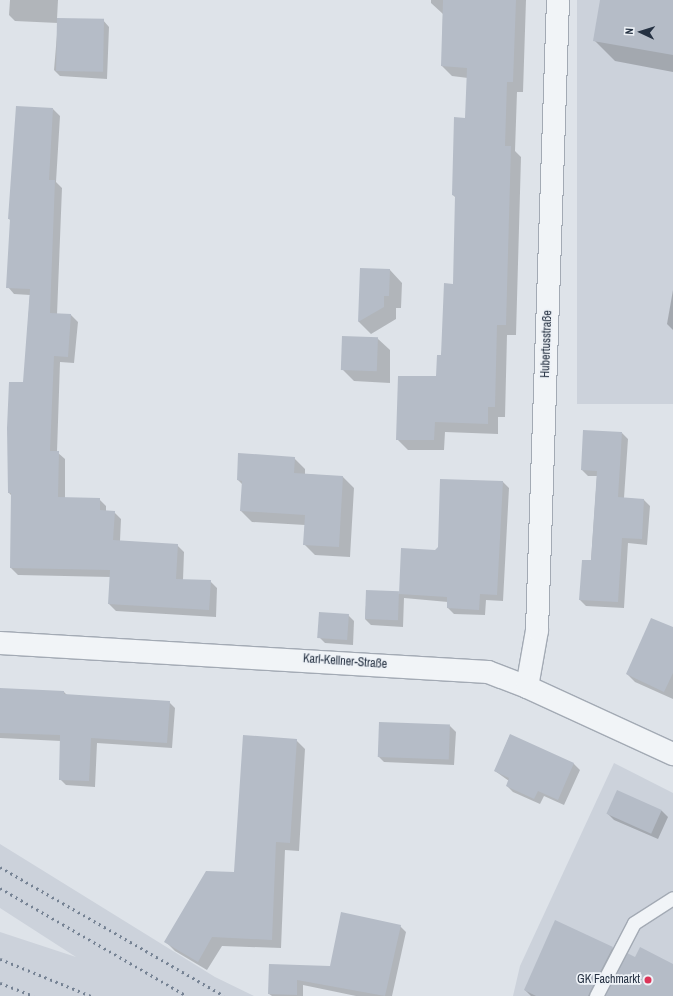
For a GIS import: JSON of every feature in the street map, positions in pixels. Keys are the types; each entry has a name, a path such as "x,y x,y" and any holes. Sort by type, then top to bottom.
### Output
{"street":[{"name":"Hubertusstraße","path":"527,687 537,630 558,0"},
{"name":"Karl-Kellner-Straße","path":"0,643 488,672 527,687 673,754"}],"lane":[{"path":"596,996 634,923 673,898"}],"shaded area":[{"path":"577,0 673,0 673,404 577,404"},
{"path":"614,763 673,793 673,996 513,996 520,966"},
{"path":"0,844 215,977 254,996 0,996 0,932 76,957 0,908"}],"building":[{"path":"443,0 516,0 513,82 507,82 505,146 511,146 506,325 497,325 495,407 488,407 488,424 435,422 434,440 396,440 398,376 436,376 437,355 441,355 444,283 453,284 455,196 452,195 454,117 465,118 467,68 441,66"},
{"path":"600,0 673,0 673,55 593,41"},
{"path":"57,18 104,19 103,72 56,71"},
{"path":"16,106 53,108 49,180 55,180 50,313 71,314 68,357 54,356 50,451 59,451 58,497 100,498 100,510 115,511 113,540 178,544 176,579 211,580 209,610 108,604 110,570 10,568 11,493 8,493 7,428 9,382 23,382 30,289 6,288 10,219 8,219"},
{"path":"360,268 390,269 389,296 384,296 384,307 358,322"},
{"path":"342,336 378,337 377,371 341,370"},
{"path":"583,430 622,432 618,497 644,499 642,539 622,538 618,602 579,600 582,560 591,560 597,471 581,470"},
{"path":"238,453 295,457 294,473 343,476 339,547 303,545 305,515 240,511 242,481 237,480"},
{"path":"440,479 503,481 497,595 480,594 479,610 447,608 447,597 399,594 401,548 435,550 438,547"},
{"path":"366,590 399,591 398,620 365,619"},
{"path":"319,612 349,614 347,640 317,638"},
{"path":"651,618 673,627 673,673 664,692 626,674"},
{"path":"0,688 64,691 64,694 170,701 167,743 91,738 89,781 59,780 60,735 0,733"},
{"path":"379,722 450,724 449,759 378,757"},
{"path":"510,734 574,763 558,800 538,791 534,799 506,786 509,778 494,771"},
{"path":"243,735 297,739 290,843 276,842 272,940 212,937 198,962 164,942 206,871 234,872"},
{"path":"617,790 662,810 651,834 606,814"},
{"path":"341,912 401,925 385,996 297,980 297,995 268,994 269,964 330,966"},
{"path":"555,920 613,947 588,996 536,996 524,990"},
{"name":"GK Fachmarkt","path":"640,947 673,964 673,996 605,996 627,953 635,957"}],"railway":[{"path":"0,867 224,996"},
{"path":"0,888 187,996"},
{"path":"0,959 91,996"},
{"path":"0,983 34,996"}],"place":[{"name":"GK Fachmarkt","path":"648,980"}]}
